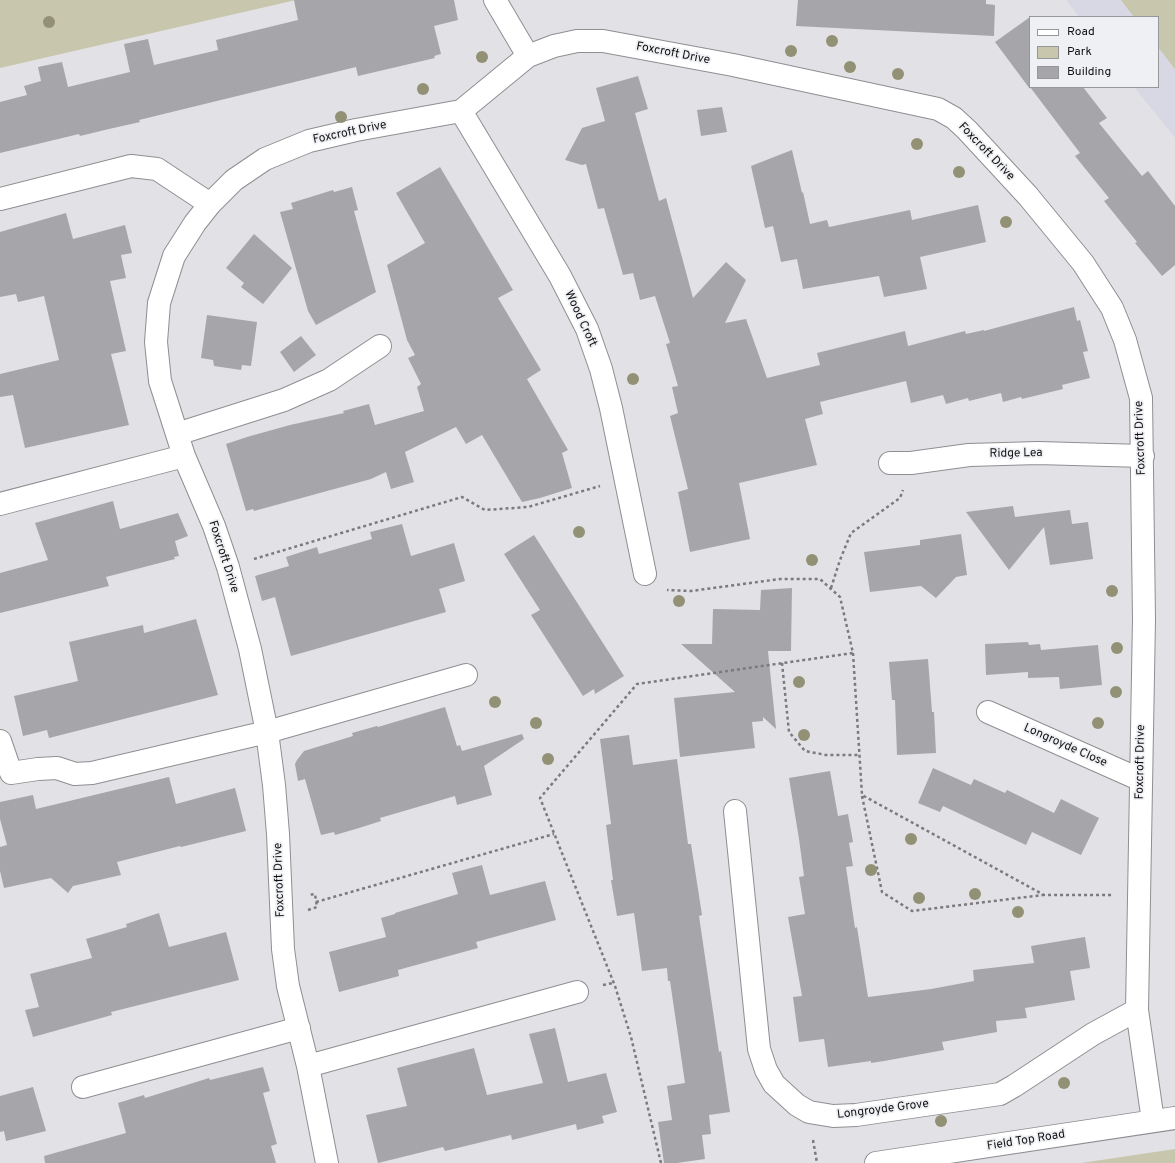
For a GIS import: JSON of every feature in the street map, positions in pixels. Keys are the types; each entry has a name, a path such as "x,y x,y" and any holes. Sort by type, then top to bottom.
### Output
{"street":[{"path":"495,0 528,56"},
{"name":"Foxcroft Drive","path":"327,1163 308,1066 288,986 283,949 278,834 274,785 267,732 250,649 228,567 214,526 184,456 160,382 156,342 159,303 174,256 195,223 210,204 234,180 265,159 309,141 356,130 461,112 528,56 554,46 576,41 603,41 733,65 938,110 954,118 967,130 1028,196 1084,263 1112,308 1125,340 1141,398 1144,619 1137,1010 1154,1121"},
{"name":"Wood Croft","path":"461,112 560,276 587,329 601,369 611,408 645,574"},
{"path":"0,199 131,166 157,169 210,204"},
{"path":"177,434 284,400 329,380 380,346"},
{"name":"Ridge Lea","path":"900,463 969,455 1038,453 1142,456"},
{"path":"0,504 184,456"},
{"path":"0,741 11,773 57,768 75,774 92,773 267,732 466,675"},
{"name":"Longroyde Close","path":"988,712 1141,780"},
{"name":"Longroyde Grove","path":"735,811 759,1049 766,1070 774,1084 797,1105 809,1112 833,1116 856,1115 1000,1094 1093,1034 1137,1010"},
{"path":"308,1066 578,992"},
{"path":"84,1087 298,1028"},
{"name":"Field Top Road","path":"876,1163 900,1162 1175,1118"}],"path":[{"path":"831,588 840,560 852,533 900,498 900,463"},
{"path":"228,567 462,498 485,510 528,507 625,479"},
{"path":"645,574 664,590 691,591 780,579 820,579 840,597 853,653 862,795 882,892 912,911 1044,895 1138,895"},
{"path":"661,1163 629,1030 615,986 540,798 637,684 853,653"},
{"path":"782,663 789,732 805,751 826,755 860,755"},
{"path":"862,795 1044,895"},
{"path":"316,902 554,834"}],"shaded area":[{"path":"1066,0 1175,0 1175,138 1135,88 1159,88 1159,16 1078,16"}],"green space":[{"path":"0,0 296,0 0,68"},
{"path":"1121,0 1175,0 1175,69 1159,48 1159,16 1133,16"},
{"path":"1175,1149 1175,1163 1081,1163"}],"building":[{"path":"294,0 454,0 458,20 434,26 441,54 434,56 435,58 358,76 356,67 139,120 140,122 80,136 79,134 0,153 0,102 27,95 24,86 41,81 38,67 62,62 68,87 130,72 124,44 148,39 154,65 218,50 216,40 298,20"},
{"path":"798,0 986,0 986,4 995,5 994,36 796,26"},
{"path":"1029,18 1029,88 995,42"},
{"path":"638,76 648,109 635,113 659,201 666,198 693,298 726,262 746,280 725,323 746,319 767,378 820,365 817,353 905,331 908,346 965,331 966,334 984,331 1074,307 1077,321 1080,320 1088,351 1083,352 1090,378 1062,385 1063,389 1003,402 1001,393 969,401 968,398 946,404 943,395 911,403 906,381 820,402 823,414 805,419 817,465 739,483 750,539 690,552 678,492 688,489 670,416 678,413 672,387 678,386 666,344 670,343 655,296 640,300 633,273 623,275 604,208 598,209 586,164 582,165 565,160 582,128 605,121 596,88"},
{"path":"1031,88 1084,88 1107,118 1099,123 1142,176 1148,171 1175,206 1175,265 1162,276 1104,201 1109,198 1075,156 1080,153"},
{"path":"722,107 727,132 701,136 697,110"},
{"path":"792,150 810,224 827,220 829,227 910,210 912,220 978,205 986,242 920,257 927,289 884,297 879,276 803,289 797,259 781,262 773,226 765,228 751,166"},
{"path":"440,167 513,290 498,298 541,370 527,379 568,450 562,453 572,488 522,502 482,435 466,444 456,427 405,452 414,482 391,489 386,472 371,479 254,511 253,509 246,511 226,444 290,425 344,413 343,411 369,404 375,425 424,411 417,387 421,384 408,358 415,355 407,340 387,265 425,243 396,193"},
{"path":"352,187 358,210 354,211 376,292 316,325 308,311 280,212 293,209 291,203 333,190 334,192"},
{"path":"66,213 73,239 125,225 132,253 121,255 126,278 110,281 126,351 111,354 129,425 25,448 13,395 0,397 0,374 59,360 44,296 18,302 16,294 0,297 0,232"},
{"path":"254,234 292,268 263,304 241,287 244,283 226,268"},
{"path":"207,315 257,322 251,366 242,365 241,370 214,366 213,360 201,358"},
{"path":"301,336 316,355 294,372 280,352"},
{"path":"113,501 120,529 178,513 188,536 175,541 179,556 174,557 175,559 106,577 109,586 0,613 0,573 48,560 35,523"},
{"path":"1013,506 1015,517 1070,510 1072,524 1088,522 1093,559 1050,565 1044,527 1009,570 966,512"},
{"path":"402,524 411,556 454,543 465,581 439,589 446,612 291,656 275,597 262,601 255,576 289,566 286,557 317,547 319,554 372,539 370,532"},
{"path":"961,534 967,575 956,577 936,598 921,586 870,592 864,552 920,545 920,540"},
{"path":"534,535 624,676 595,694 594,689 583,696 531,615 540,610 504,554"},
{"path":"792,588 791,651 768,651 776,729 763,717 763,721 752,722 755,748 680,757 674,698 735,692 681,644 712,644 713,609 760,610 761,590"},
{"path":"196,619 218,695 49,738 47,730 23,736 14,696 78,681 69,642 143,625 144,633"},
{"path":"1028,642 1029,645 1040,644 1041,650 1098,645 1102,685 1060,689 1059,677 1028,678 1028,672 986,675 985,644"},
{"path":"928,659 932,712 934,712 936,753 897,755 895,700 892,700 889,662"},
{"path":"445,707 457,746 460,745 462,751 522,734 524,739 484,766 492,795 457,805 455,796 380,818 381,821 335,835 334,832 321,835 305,779 298,781 295,764 304,751 353,736 352,733 378,727"},
{"path":"629,735 633,765 677,759 688,844 691,844 702,915 699,916 719,1052 721,1051 730,1112 709,1115 711,1134 702,1135 705,1159 677,1163 664,1163 658,1122 672,1120 667,1086 685,1083 670,981 668,981 667,968 642,971 634,913 617,916 611,880 613,880 606,825 611,824 600,739"},
{"path":"933,768 971,785 974,779 1005,793 1007,790 1054,813 1061,799 1099,818 1081,855 1032,832 1026,845 943,806 940,812 918,803"},
{"path":"830,771 838,816 848,814 853,842 849,843 853,866 846,867 855,928 857,927 868,997 931,989 974,981 973,970 1034,963 1031,946 1085,937 1090,968 1070,971 1075,1000 1025,1008 1027,1018 996,1021 997,1032 942,1042 944,1050 871,1063 871,1061 828,1067 824,1039 799,1042 793,997 802,996 788,917 805,914 799,877 804,876 789,778"},
{"path":"169,777 176,804 235,788 246,831 117,862 121,875 73,886 68,893 51,878 4,888 0,871 0,847 7,845 0,819 0,802 33,795 36,809"},
{"path":"482,865 490,895 545,881 556,920 476,942 478,948 398,970 399,976 339,992 329,952 386,937 381,918 458,894 452,873"},
{"path":"159,913 169,947 226,932 239,980 111,1012 112,1015 33,1037 25,1010 39,1007 30,974 92,958 86,939 127,927 126,924"},
{"path":"555,1028 568,1082 606,1073 617,1112 602,1116 604,1123 577,1130 576,1124 512,1140 511,1135 445,1151 443,1147 378,1163 366,1115 407,1106 397,1068 474,1048 487,1095 543,1083 529,1034"},
{"path":"263,1067 270,1091 263,1093 277,1144 271,1146 276,1163 45,1163 44,1156 126,1133 118,1103 144,1095 145,1098 209,1078 210,1080"},
{"path":"33,1087 46,1131 6,1141 4,1131 0,1132 0,1096"}]}
